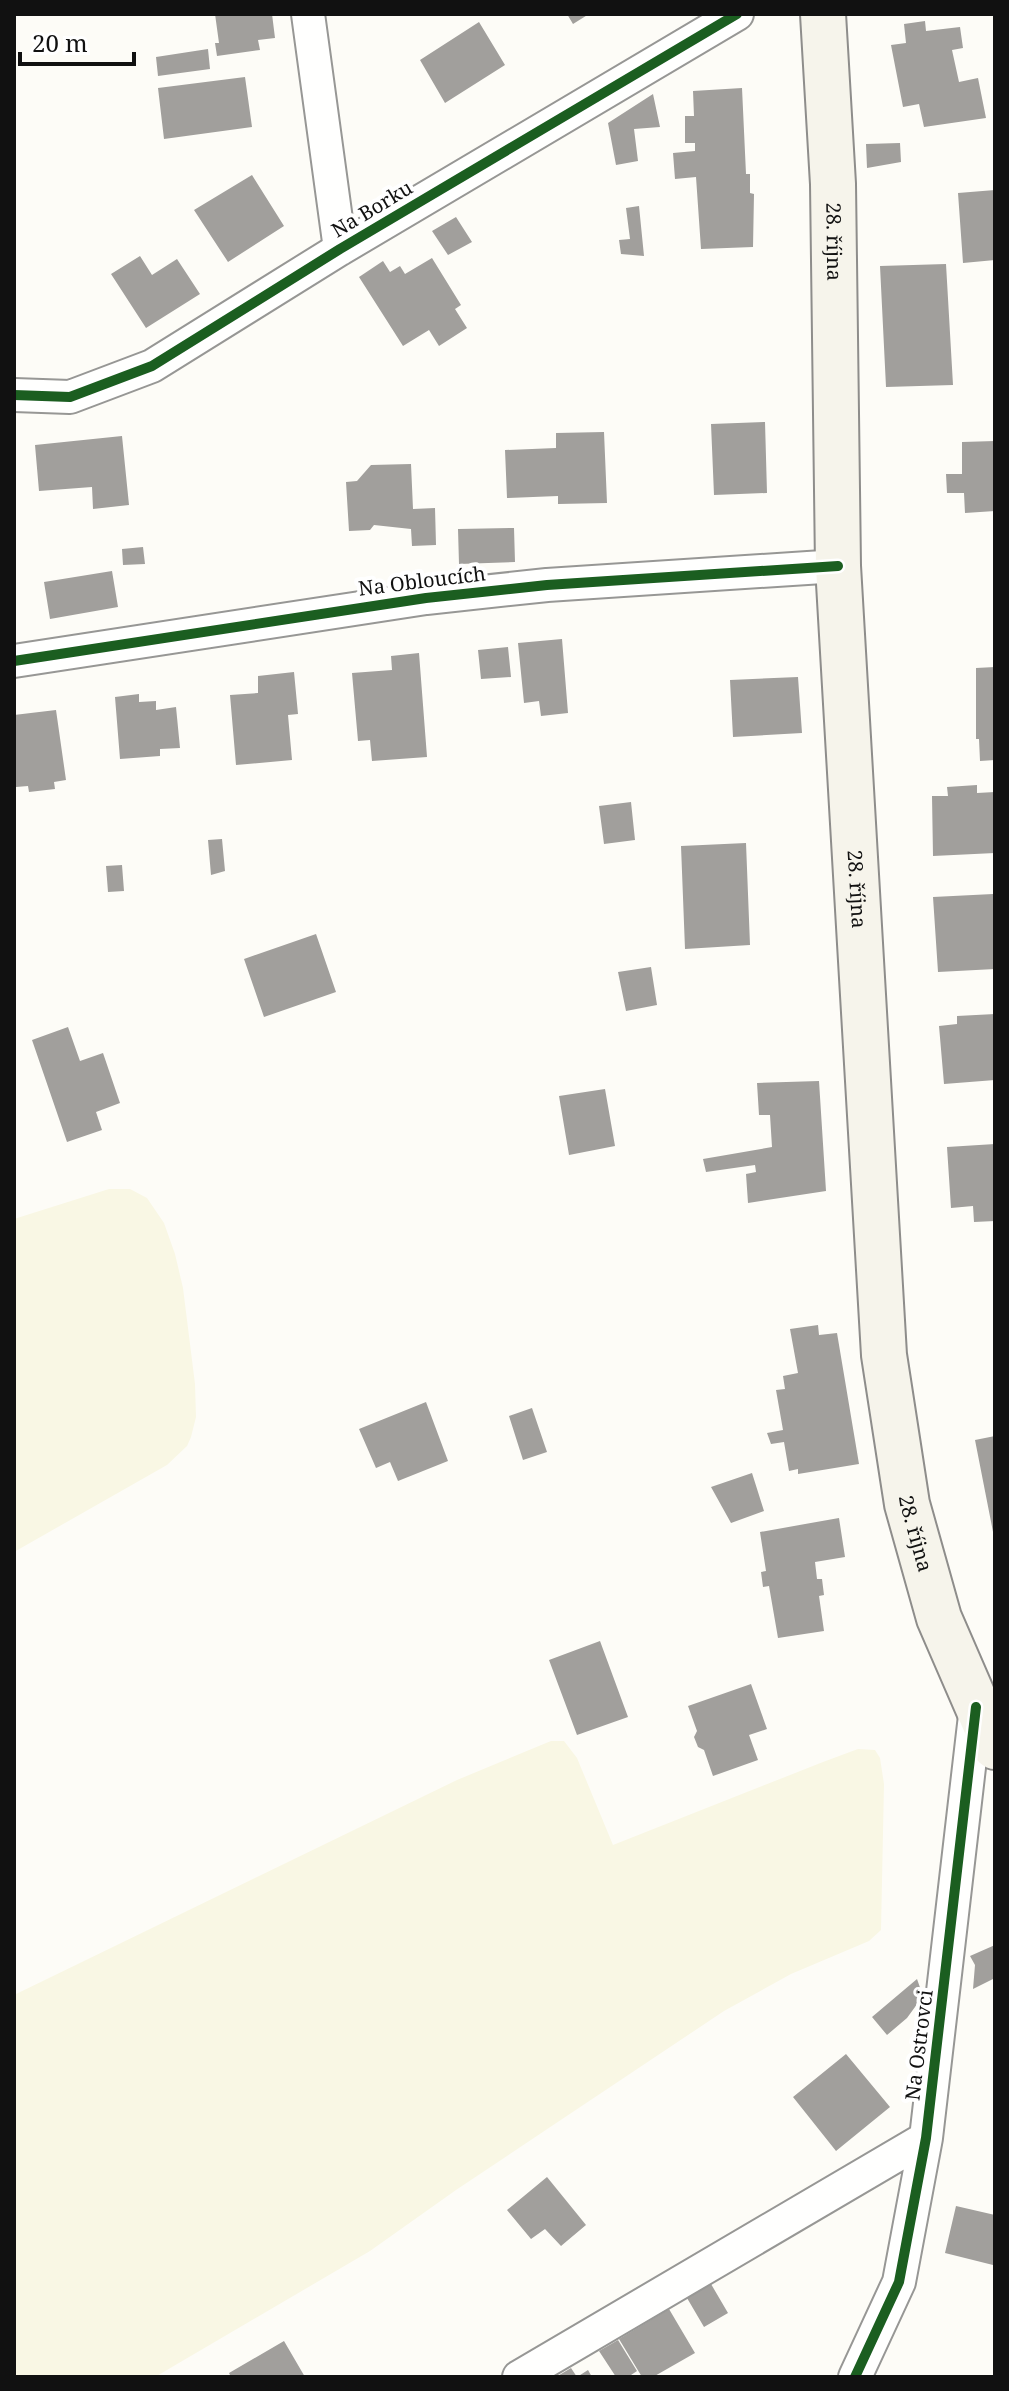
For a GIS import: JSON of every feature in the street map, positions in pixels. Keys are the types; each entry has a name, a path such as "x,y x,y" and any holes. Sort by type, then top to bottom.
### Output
{"main road":[{"name":"28. října","path":"823,14 833,184 838,566 884,1355 907,1504 939,1618 995,1747"}],"street":[{"name":"Na Borku","path":"308,14 340,249"},
{"name":"Na Borku","path":"14,395 70,397 152,366 340,249 737,14"},
{"name":"Na Obloucích","path":"14,661 426,598 547,585 838,566"},
{"name":"Na Ostrovci","path":"855,2377 899,2282 926,2138 976,1707"},
{"path":"519,2377 926,2138"}],"shaded area":[{"path":"109,1189 130,1189 147,1198 164,1223 175,1254 183,1288 195,1384 196,1417 191,1437 187,1446 167,1465 14,1552 14,1219"},
{"path":"551,1741 564,1741 577,1758 613,1845 858,1749 875,1750 880,1758 884,1784 881,1930 869,1941 791,1974 724,2011 370,2251 155,2377 14,2377 14,1995 457,1780"}],"building":[{"path":"215,14 272,14 275,38 258,40 260,50 217,56 215,43 219,43"},
{"path":"567,14 589,14 573,24"},
{"path":"925,21 926,31 960,27 963,48 952,50 959,82 978,78 986,118 924,127 919,104 903,107 891,45 906,43 904,24"},
{"path":"479,22 505,65 445,103 420,60"},
{"path":"208,49 210,69 158,76 156,57"},
{"path":"245,77 252,127 164,139 158,88"},
{"path":"742,88 746,174 750,174 750,193 754,194 753,247 701,249 696,177 675,179 673,153 695,151 695,143 685,143 685,116 694,116 693,91"},
{"path":"653,94 660,127 634,129 638,161 616,165 608,123"},
{"path":"900,143 901,162 867,168 866,144"},
{"path":"252,175 284,226 228,262 194,210"},
{"path":"995,190 995,260 963,263 958,193"},
{"path":"639,206 644,256 621,254 619,240 630,239 626,208"},
{"path":"456,217 472,242 448,255 432,231"},
{"path":"140,256 152,275 177,259 200,294 146,328 111,274"},
{"path":"432,258 461,305 455,309 467,328 439,346 429,330 403,346 359,277 383,261 390,272 400,266 405,274"},
{"path":"946,264 953,385 886,387 880,266"},
{"path":"765,422 767,493 714,495 711,424"},
{"path":"604,432 607,503 558,504 558,496 507,498 505,450 556,448 556,433"},
{"path":"122,436 129,505 93,509 92,487 39,491 35,445"},
{"path":"995,441 995,511 965,513 964,493 947,493 946,474 962,474 962,442"},
{"path":"411,464 413,509 435,508 436,545 412,546 411,529 374,525 370,530 349,531 346,482 357,481 371,465"},
{"path":"514,528 515,562 459,564 458,529"},
{"path":"143,547 145,564 123,565 122,549"},
{"path":"112,571 118,607 50,619 44,582"},
{"path":"562,639 568,713 541,716 539,701 524,703 518,643"},
{"path":"508,647 511,677 481,679 478,650"},
{"path":"419,653 427,757 372,761 370,740 358,741 352,673 392,670 391,656"},
{"path":"995,667 995,760 980,761 979,739 976,739 976,668"},
{"path":"294,672 298,714 288,715 292,760 236,765 230,695 258,693 258,676"},
{"path":"798,677 802,733 733,737 730,680"},
{"path":"139,694 139,702 156,701 156,710 176,707 180,748 160,749 160,756 120,759 115,697"},
{"path":"56,710 66,780 54,782 55,789 29,792 28,786 16,787 14,715"},
{"path":"977,785 977,793 995,792 995,853 933,856 932,796 948,796 947,787"},
{"path":"631,802 635,840 604,844 599,806"},
{"path":"222,839 225,871 211,875 208,840"},
{"path":"746,843 750,945 685,949 681,846"},
{"path":"122,865 124,891 108,892 106,866"},
{"path":"993,894 995,969 938,972 933,897"},
{"path":"316,934 336,992 264,1017 244,959"},
{"path":"651,967 657,1005 626,1011 618,972"},
{"path":"995,1014 995,1080 944,1084 939,1026 957,1024 957,1016"},
{"path":"68,1027 80,1061 103,1053 120,1103 96,1112 102,1130 67,1142 32,1040"},
{"path":"819,1081 826,1191 748,1203 746,1174 756,1172 755,1165 706,1172 703,1159 772,1147 770,1115 759,1115 757,1083"},
{"path":"605,1089 615,1146 569,1155 559,1096"},
{"path":"995,1144 995,1221 974,1222 973,1206 951,1208 947,1147"},
{"path":"818,1325 819,1335 837,1333 859,1464 798,1474 798,1469 789,1471 784,1442 771,1444 767,1433 783,1430 776,1390 785,1389 783,1376 798,1373 790,1329"},
{"path":"426,1402 448,1461 398,1481 390,1462 376,1468 359,1429"},
{"path":"532,1408 547,1452 523,1460 509,1416"},
{"path":"995,1436 995,1537 994,1537 975,1440"},
{"path":"752,1473 764,1511 731,1523 711,1487"},
{"path":"839,1518 845,1557 815,1562 817,1579 822,1579 824,1595 819,1596 824,1631 778,1638 769,1586 763,1587 761,1572 766,1571 760,1532"},
{"path":"600,1641 628,1717 577,1735 549,1660"},
{"path":"751,1684 767,1729 749,1735 758,1760 713,1776 704,1750 698,1747 694,1737 697,1731 688,1706"},
{"path":"995,1945 995,1978 973,1989 975,1965 970,1956"},
{"path":"917,1979 923,1996 907,2018 887,2035 872,2017"},
{"path":"846,2054 890,2107 836,2151 793,2097"},
{"path":"547,2177 586,2225 561,2246 545,2229 531,2239 507,2210"},
{"path":"956,2206 995,2215 993,2265 945,2253"},
{"path":"711,2284 728,2313 704,2327 687,2298"},
{"path":"669,2309 695,2353 653,2377 642,2377 619,2339"},
{"path":"618,2340 637,2371 628,2377 616,2377 599,2351"},
{"path":"284,2341 305,2377 231,2377 229,2373"},
{"path":"571,2368 577,2377 556,2377"},
{"path":"588,2370 592,2377 577,2377"}],"cycle path":[{"path":"14,395 70,397 152,366 340,249 737,14"},
{"path":"14,661 426,598 547,585 838,566"},
{"path":"855,2377 899,2282 926,2138 976,1707"}]}
